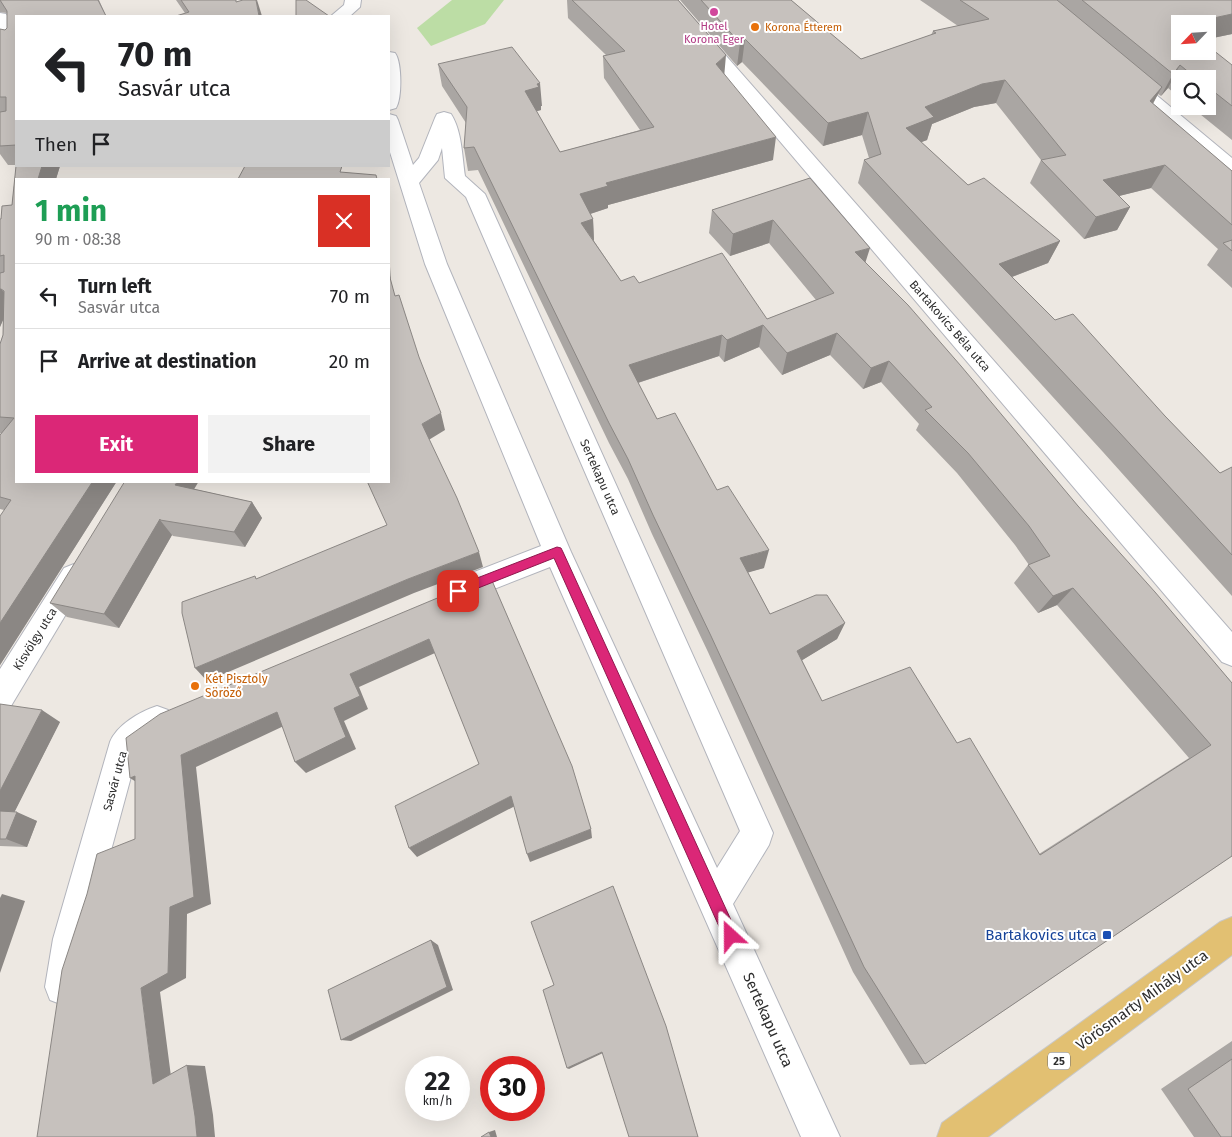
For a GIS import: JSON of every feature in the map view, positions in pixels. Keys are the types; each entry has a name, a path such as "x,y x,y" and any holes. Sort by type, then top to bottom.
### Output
{"main road":[{"name":"Vörösmarty Mihály utca","path":"956,1137 1232,934"}],"street":[{"name":"Bartakovics Béla utca","path":"668,0 1232,653"},
{"path":"0,18 15,40"},
{"path":"1114,69 1232,168"},
{"name":"Sertekapu utca","path":"410,181 428,160 444,118 451,140 455,178 475,194 757,833 715,902"},
{"name":"Sertekapu utca","path":"390,123 436,264 557,552 821,1137"},
{"path":"434,600 557,552"},
{"name":"Kisvölgy utca","path":"0,696 87,555"},
{"name":"Sasvár utca","path":"59,1014 70,939 125,742 164,715 181,708"}],"green space":[{"path":"452,0 504,0 485,24 431,46 417,28"}],"building":[{"path":"0,0 98,0 106,15 15,15 15,145 0,146 0,112 6,111 6,97 0,97 0,29 5,30 7,28 7,11"},
{"path":"181,0 236,0 236,2 256,0 259,15 179,15 189,12"},
{"path":"296,0 306,0 328,15 296,15"},
{"path":"572,0 678,0 726,55 716,64 776,137 606,183 608,186 580,194 593,219 581,223 621,281 634,276 639,283 722,253 767,319 834,293 773,220 733,234 712,210 810,178 870,248 855,252 908,305 1078,506 1155,592 1232,683 1232,856 925,1064 864,967 628,459 474,147 464,148 467,107 438,64 512,47 540,83 537,84 539,87 525,91 560,152 654,127 603,56 625,51","holes":["763,325 787,353 837,333 871,368 889,361 932,407 925,410 968,453 1029,526 1050,556 1028,565 1053,596 1073,588 1211,745 1040,855 970,738 957,743 910,667 822,701 797,651 845,623 827,595 816,595 770,614 740,558 769,550 728,486 717,490 675,413 657,419 629,365 722,335 727,340"]},
{"path":"701,0 791,0 861,59 936,33 933,31 989,19 960,0 1057,0 1162,87 1150,101 1232,171 1232,225 1165,165 1103,180 1130,207 1096,217 1041,160 1066,155 1005,80 982,84 925,107 934,117 906,128 968,185 984,178 1060,241 999,264 1055,320 1073,314 1165,416 1220,473 1232,467 1232,555 864,160 881,154 868,112 828,123 745,39 740,43"},
{"path":"1082,0 1232,0 1232,14 1216,17 1216,15 1171,15 1171,60 1216,60 1216,52 1232,65 1232,106 1216,93 1216,70 1186,70 1180,65 1176,70 1171,70 1171,72"},
{"path":"16,167 42,167 38,178 15,178 15,483 92,483 0,623 0,516 11,500 0,497 0,435 14,418 0,417 0,344 3,335 4,291 0,289 0,273 4,272 4,255 0,256 0,219 2,206 12,205"},
{"path":"244,167 342,167 340,172 376,175 377,178 239,178"},
{"path":"1232,240 1232,251 1223,243"},
{"path":"390,278 395,296 399,295 419,357 441,413 422,424 457,498 479,552 408,579 195,668 182,613 182,602 255,576 256,579 387,525 368,483 390,483"},
{"path":"124,483 176,483 175,485 252,502 234,532 160,519 104,614 50,603"},
{"path":"490,576 572,766 591,829 527,854 511,796 409,848 395,806 479,764 429,639 350,674 360,696 334,708 346,737 295,762 277,712 181,755 194,897 170,907 168,973 141,988 153,1084 187,1065 197,1137 37,1137 62,970 87,894 97,854 135,839 135,776 130,778 126,738 160,714"},
{"path":"0,704 42,710 0,791"},
{"path":"0,811 17,812 6,839 0,839"},
{"path":"613,886 666,1026 698,1137 629,1137 602,1052 567,1068 543,990 554,985 531,922"},
{"path":"431,940 447,987 341,1040 328,990"},
{"path":"1232,1059 1232,1137 1221,1137 1188,1089"},
{"path":"489,1132 491,1137 481,1137"}],"place":[{"name":"Hotel Korona Eger","path":"714,12"},
{"name":"Korona Étterem","path":"755,27"},
{"name":"Két Pisztoly Söröző","path":"195,686"},
{"name":"Bartakovics utca","path":"1107,935"}],"route":[{"path":"458,591 557,552 731,936"}]}
